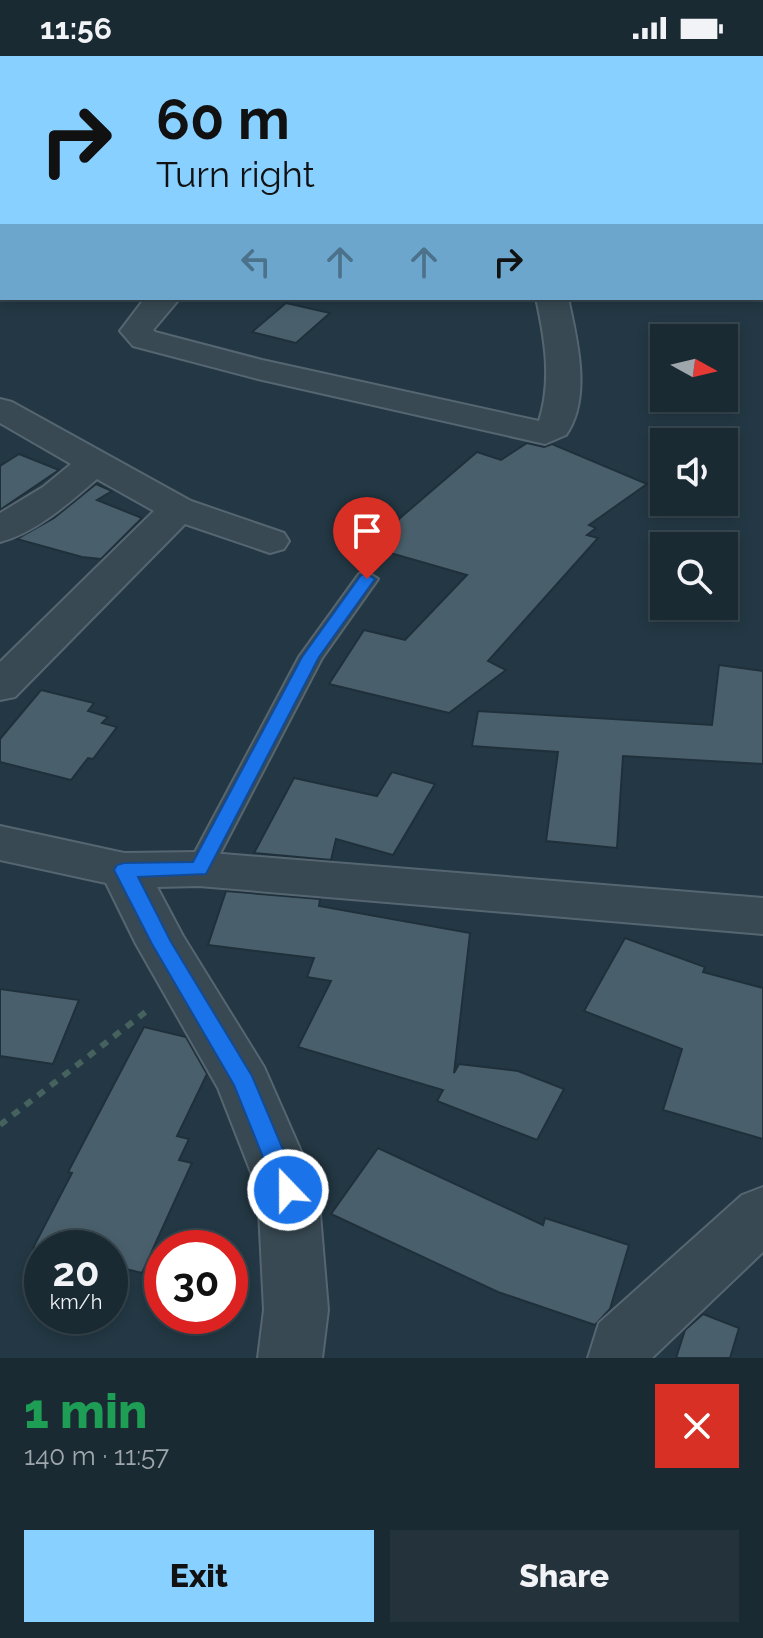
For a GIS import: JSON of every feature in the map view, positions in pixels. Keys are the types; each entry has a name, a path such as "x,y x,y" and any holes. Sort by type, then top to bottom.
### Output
{"street":[{"path":"162,300 149,311 136,331 144,339 258,369 545,433 554,428 563,405 562,341 552,300"},
{"path":"0,409 178,509 270,541"},
{"path":"0,530 56,495 94,463"},
{"path":"0,687 178,509"},
{"path":"0,843 124,870 199,869 763,916"},
{"path":"124,870 184,982 244,1083 288,1190 296,1310 290,1358"},
{"path":"620,1358 622,1344 763,1213"}],"lane":[{"path":"199,869 311,657 367,579"}],"path":[{"path":"0,1125 184,982"}],"building":[{"path":"286,303 330,313 296,343 252,332"},
{"path":"527,443 544,447 552,444 647,484 589,525 596,528 587,535 598,538 488,661 506,670 449,713 329,684 364,630 405,640 467,575 373,548 400,518 477,452 501,460"},
{"path":"19,454 59,470 0,510 0,466"},
{"path":"96,484 112,491 97,500 142,518 101,559 82,557 17,539 54,518"},
{"path":"719,665 763,671 763,764 623,756 617,848 546,841 558,752 472,746 478,711 712,725"},
{"path":"41,690 94,703 88,711 108,717 102,723 117,727 93,759 88,758 71,780 0,762 0,739"},
{"path":"392,772 435,784 393,855 336,839 331,860 254,853 294,778 377,796"},
{"path":"226,891 320,899 319,906 470,933 454,1073 459,1064 518,1071 564,1089 537,1140 437,1101 443,1090 298,1047 331,981 307,977 314,958 208,945"},
{"path":"625,938 705,967 703,972 763,988 763,1139 663,1110 682,1049 584,1011"},
{"path":"0,989 79,1000 53,1064 0,1056"},
{"path":"144,1027 186,1037 207,1074 177,1136 189,1139 179,1160 192,1163 162,1230 144,1230 142,1273 128,1270 128,1230 42,1230 72,1173 68,1172"},
{"path":"378,1148 543,1225 545,1218 629,1245 610,1309 595,1325 498,1292 331,1214"},
{"path":"703,1314 739,1328 730,1358 676,1358 685,1330"}],"route":[{"path":"288,1190 244,1083 162,944 124,870 199,869 311,657 367,579"}]}
